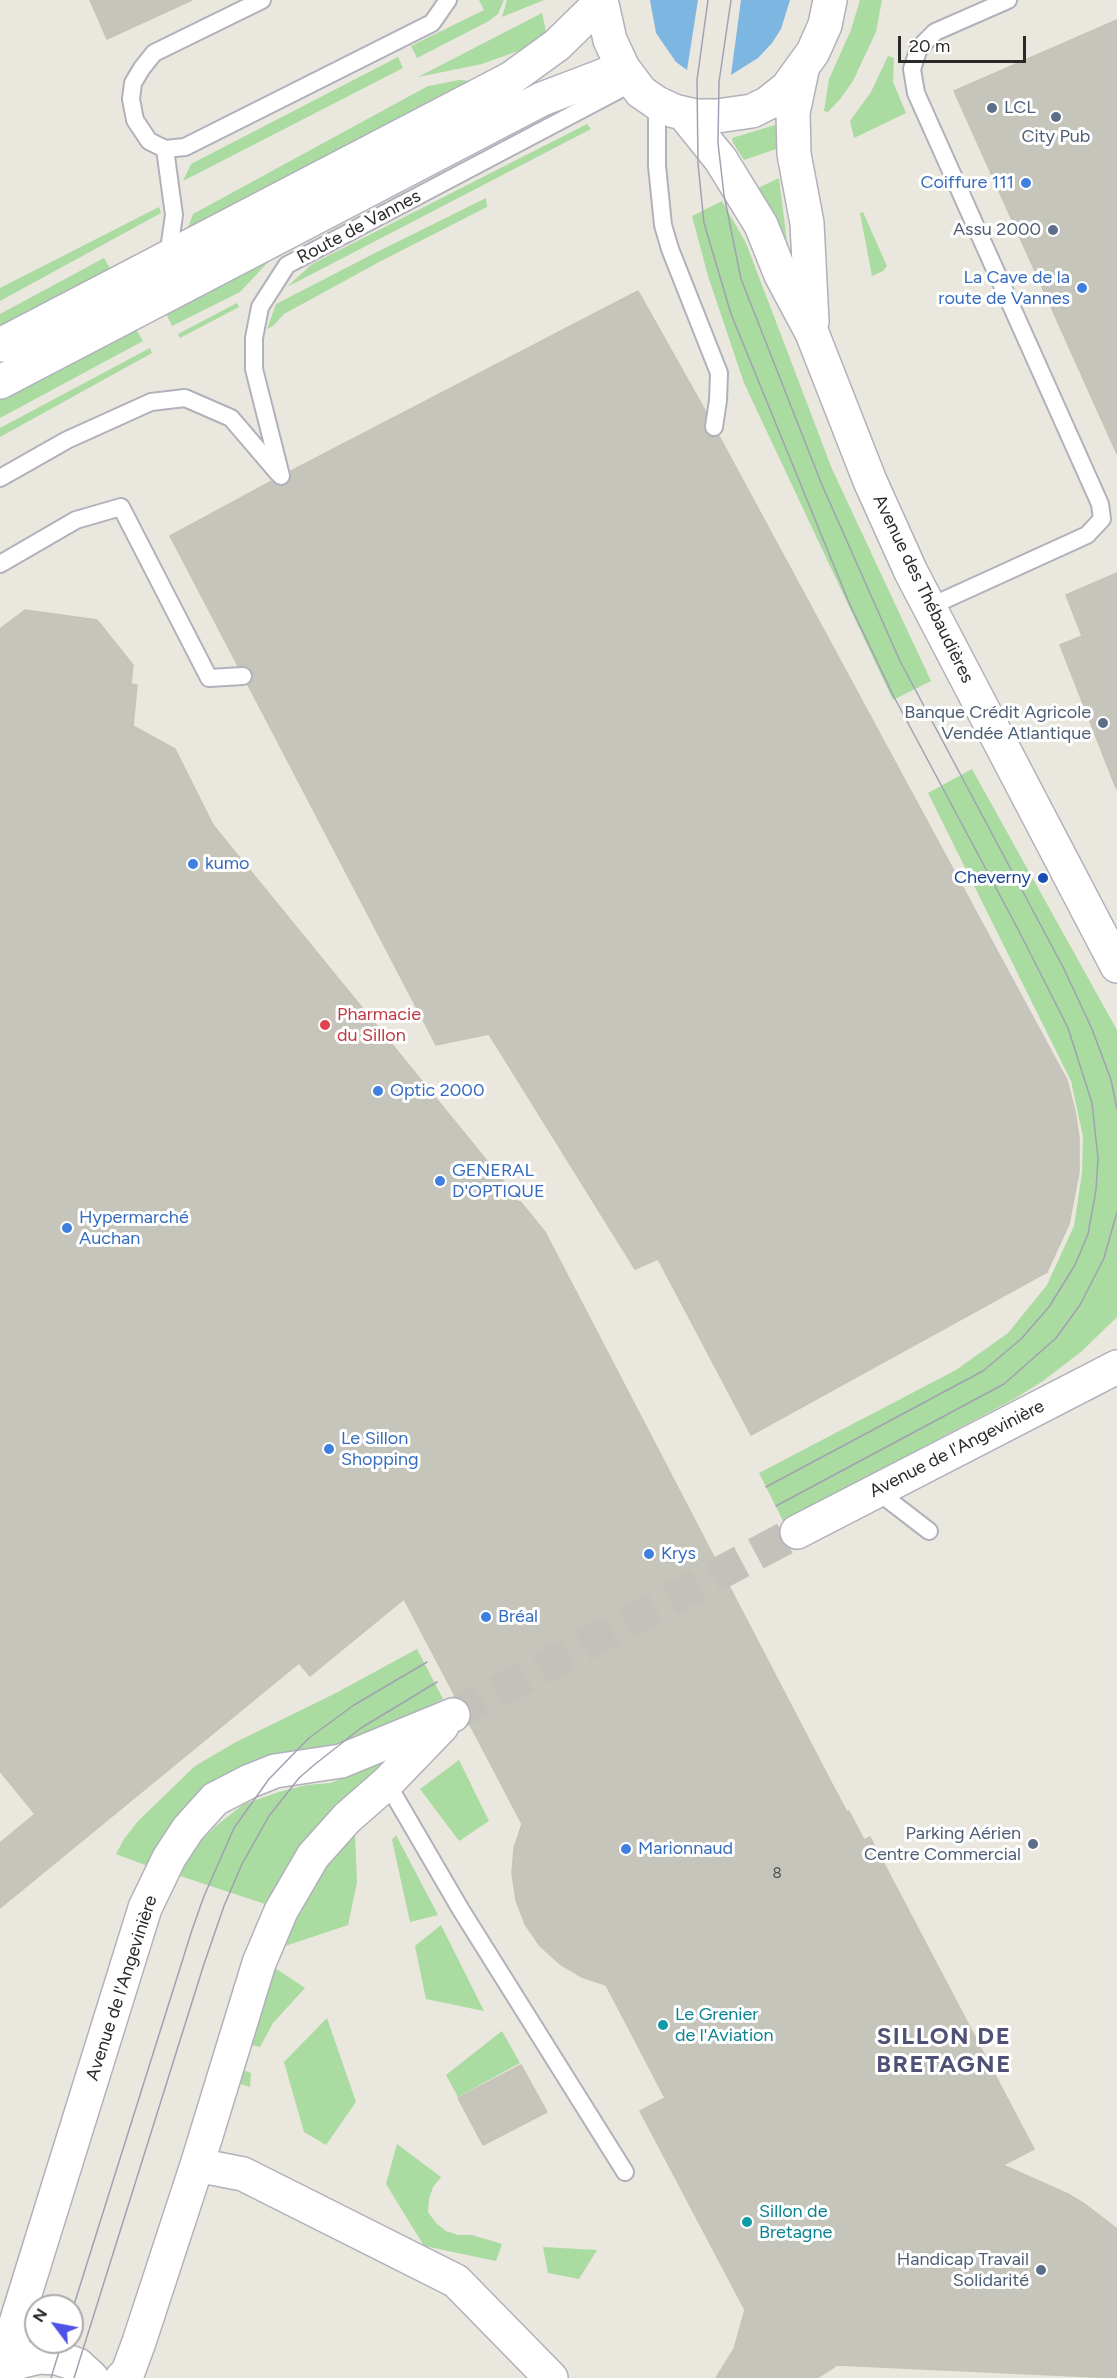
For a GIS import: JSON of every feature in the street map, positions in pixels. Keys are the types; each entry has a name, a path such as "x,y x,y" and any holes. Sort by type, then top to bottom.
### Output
{"street":[{"path":"650,92 717,116 752,111 768,103 787,88 813,52 825,25 830,0"},
{"path":"0,345 510,79 557,45 601,1"},
{"name":"Avenue des Thébaudières","path":"601,1 610,40 650,92 721,160 751,206 781,275 812,333 870,481 929,607 1117,966"},
{"name":"Avenue des Thébaudières","path":"802,70 793,113 794,154 807,224 812,333"},
{"name":"Route de Vannes","path":"0,382 542,99 650,92"},
{"name":"Avenue de l'Angevinière","path":"797,1532 1117,1368"},
{"name":"Avenue de l'Angevinière","path":"4,2372 15,2326 145,1908 169,1858 188,1829 216,1799 249,1781 282,1770 341,1761 453,1715 387,1783 347,1818 313,1856 281,1911 259,1963 197,2165 128,2372 122,2378"},
{"path":"197,2165 243,2174 456,2281 551,2378"},
{"path":"4,2372 29,2359 52,2357 78,2365 92,2378"}],"lane":[{"path":"262,0 154,53 133,82 130,99 135,120 149,141 165,149 185,147 432,23 448,0"},
{"path":"929,607 1087,535 1102,519 1100,504 916,93 912,69 919,48 935,32 1008,0"},
{"path":"650,92 663,225 669,249 719,372 714,427"},
{"name":"Route de Vannes","path":"0,478 67,440 151,402 185,398 231,418 281,476 254,369 254,338 260,307 268,291 287,265 650,92"},
{"path":"165,149 174,215 168,257"},
{"path":"0,564 76,520 122,507 209,678 243,676"},
{"path":"877,1491 929,1531"},
{"path":"387,1783 461,1910 625,2172"}],"green space":[{"path":"479,0 504,0 498,14 489,21 417,58 411,46 484,10"},
{"path":"507,0 544,0 502,17"},
{"path":"860,0 882,0 876,32 853,81 828,112 824,111 829,79 851,30"},
{"path":"542,13 547,36 518,51 482,64 418,77"},
{"path":"888,56 894,58 893,82 906,113 854,138 850,121 871,92"},
{"path":"398,57 403,68 183,181 191,164"},
{"path":"459,80 472,81 187,230 193,214 428,86"},
{"path":"587,124 591,129 287,287 312,264"},
{"path":"775,125 779,148 744,160 732,138"},
{"path":"779,178 787,242 787,244 758,188"},
{"path":"486,198 487,207 284,314 267,329 276,304"},
{"path":"722,201 746,243 832,469 931,681 893,700 744,383 708,276 692,216"},
{"path":"159,207 161,213 0,301 0,288"},
{"path":"863,212 887,266 883,271 872,276 860,213"},
{"path":"275,255 240,292 172,326 164,309"},
{"path":"104,258 114,275 0,334 0,314"},
{"path":"237,303 239,307 180,338 178,334"},
{"path":"133,324 143,341 0,418 0,395"},
{"path":"150,348 152,353 0,437 0,428"},
{"path":"972,769 1117,1030 1117,1317 1082,1351 1043,1381 1014,1399 783,1521 759,1473 956,1370 1008,1333 1047,1285 1074,1226 1082,1173 1083,1137 1071,1081 928,793"},
{"path":"417,1649 443,1699 357,1743 254,1764 229,1773 209,1786 150,1867 116,1854 138,1821 195,1766 236,1742 334,1694"},
{"path":"383,1758 386,1764 268,1905 174,1874 196,1846 217,1825 244,1804 306,1785 330,1783 358,1772"},
{"path":"459,1760 489,1821 459,1841 420,1789"},
{"path":"355,1834 357,1882 348,1925 279,1948 275,1968 305,1988 273,2023 260,2047 248,2044 240,2069 251,2073 250,2087 231,2081 278,1943 332,1857"},
{"path":"396,1835 438,1915 410,1922 392,1840"},
{"path":"441,1925 484,2011 426,1999 415,1946"},
{"path":"327,2018 356,2102 326,2145 304,2132 284,2062"},
{"path":"502,2031 520,2063 458,2097 446,2075"},
{"path":"397,2144 441,2177 433,2187 429,2199 428,2212 436,2223 446,2231 458,2235 472,2235 502,2244 496,2261 424,2246 386,2184"},
{"path":"543,2247 597,2250 579,2279 548,2273"}],"water":[{"path":"650,0 698,0 687,70 676,62 656,33"},
{"path":"741,0 790,0 781,29 772,43 758,58 731,75"}],"building":[{"path":"90,0 192,0 107,39"},
{"path":"1117,20 1117,454 954,91"},
{"path":"638,291 706,412 705,431 712,437 719,436 1067,1080 1079,1137 1079,1172 1069,1224 1047,1272 751,1435 658,1259 635,1269 489,1034 436,1045 248,685 253,680 252,671 247,666 238,666 170,536 272,481 278,486 284,486 291,479 291,471"},
{"path":"1117,573 1116,788 1060,645 1082,636 1066,595"},
{"name":"Le Sillon Shopping","path":"25,610 97,620 133,665 131,684 137,685 133,726 175,749 213,825 545,1232 831,1782 864,1840 870,1837 1034,2149 1003,2165 1068,2194 1117,2229 1117,2378 837,2365 817,2378 716,2378 734,2349 745,2310 640,2111 665,2098 606,1985 582,1977 560,1964 540,1946 525,1924 516,1900 512,1874 514,1848 522,1824 469,1723 472,1717 470,1707 464,1700 455,1696 404,1599 310,1676 299,1663 0,1908 0,1843 35,1814 0,1771 0,629"},
{"path":"521,2065 547,2112 483,2145 458,2098"}],"tunnel":[{"path":"453,1715 797,1532"}],"tram line":[{"path":"708,0 697,80 698,164 704,223 731,314 850,605 893,695 1068,1028 1092,1103 1098,1158 1096,1190 1088,1234 1075,1265 1049,1307 1021,1339 983,1371 766,1487"},
{"path":"731,0 719,82 718,143 724,195 741,279 822,485 900,661 1063,967 1092,1029 1111,1080 1117,1109"},
{"path":"776,1506 1004,1384 1056,1338 1080,1305 1104,1258 1117,1212"},
{"path":"77,2294 192,1930 204,1896 234,1828 269,1779 309,1738 354,1705 427,1662"},
{"path":"74,2378 204,1964 224,1906 242,1864 269,1816 299,1778 361,1728 437,1682"},
{"path":"51,2378 58,2354"}],"place":[{"name":"LCL","path":"992,108"},
{"name":"City Pub","path":"1056,117"},
{"name":"Coiffure 111","path":"1026,183"},
{"name":"Assu 2000","path":"1053,230"},
{"name":"La Cave de la route de Vannes","path":"1082,288"},
{"name":"Banque Crédit Agricole Vendée Atlantique","path":"1103,723"},
{"name":"kumo","path":"193,864"},
{"name":"Cheverny","path":"1043,878"},
{"name":"Pharmacie du Sillon","path":"325,1025"},
{"name":"Optic 2000","path":"378,1091"},
{"name":"GENERAL D'OPTIQUE","path":"440,1181"},
{"name":"Hypermarché Auchan","path":"67,1228"},
{"name":"Le Sillon Shopping","path":"329,1449"},
{"name":"Krys","path":"649,1554"},
{"name":"Bréal","path":"486,1617"},
{"name":"Parking Aérien Centre Commercial","path":"1033,1844"},
{"name":"Marionnaud","path":"626,1849"},
{"name":"Le Grenier de l'Aviation","path":"663,2025"},
{"name":"Sillon de Bretagne","path":"747,2222"},
{"name":"Handicap Travail Solidarité","path":"1041,2270"}],"district":[{"name":"SILLON DE BRETAGNE","path":"944,2051"}]}
